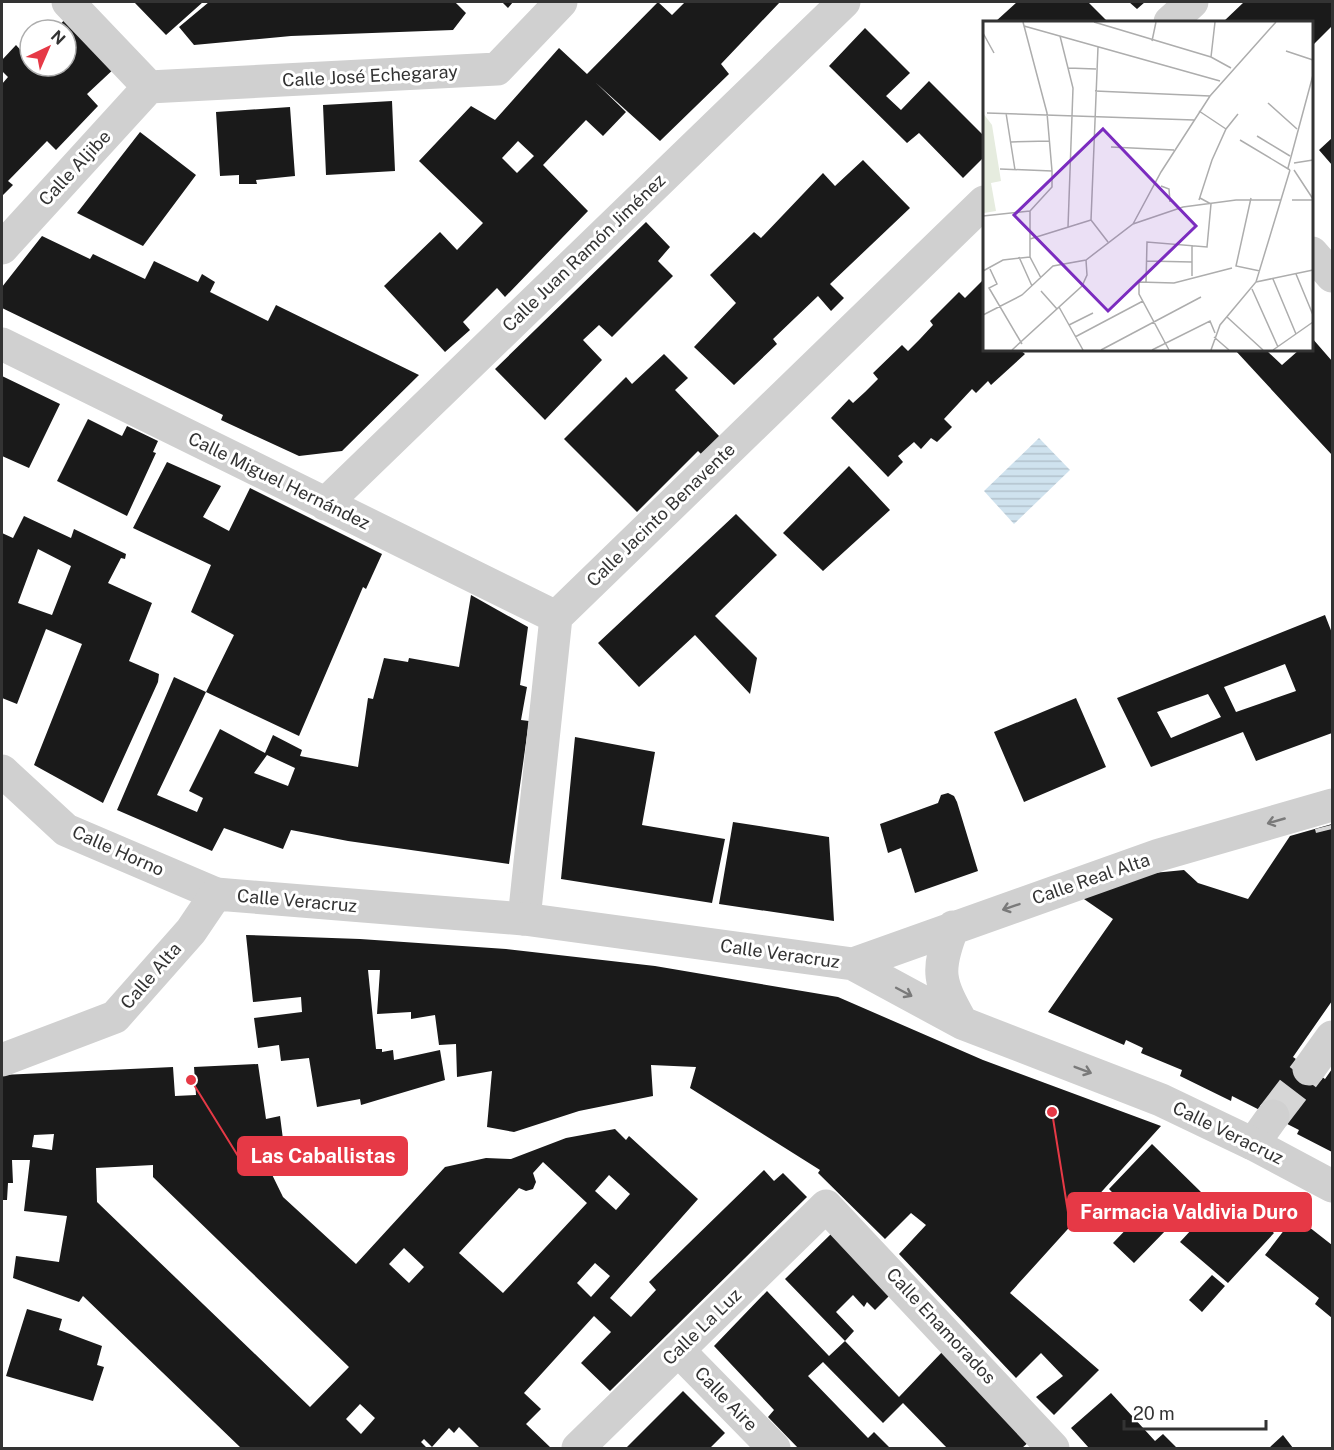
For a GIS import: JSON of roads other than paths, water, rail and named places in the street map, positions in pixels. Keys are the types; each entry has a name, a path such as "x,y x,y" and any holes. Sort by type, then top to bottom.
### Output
{"street":[{"path":"68,2 150,87"},
{"name":"Calle José Echegaray","path":"150,87 497,69 561,2"},
{"name":"Calle Juan Ramón Jiménez","path":"325,504 844,2"},
{"path":"1171,21 1192,2"},
{"name":"Calle Aljibe","path":"2,248 150,87"},
{"name":"Calle Jacinto Benavente","path":"556,617 983,203"},
{"path":"1313,256 1332,276"},
{"name":"Calle Miguel Hernández","path":"2,344 556,617"},
{"path":"524,919 556,617"},
{"name":"Calle Horno","path":"2,771 66,830 216,894"},
{"name":"Calle Real Alta","path":"853,964 1159,855 1329,812"},
{"name":"Calle Veracruz","path":"216,894 524,919 853,964 962,1023 1161,1100 1253,1144 1332,1186"},
{"name":"Calle Alta","path":"2,1060 115,1017 191,931 216,894"},
{"path":"953,927 941,958 945,992 962,1023"},
{"path":"1309,1069 1332,1036"},
{"path":"1253,1144 1273,1116"},
{"name":"Calle La Luz","path":"578,1449 826,1206"},
{"name":"Calle Enamorados","path":"826,1206 1053,1449"},
{"name":"Calle Aire","path":"678,1350 774,1449"}],"water":[{"path":"1039,438 1070,470 1014,524 984,491"}],"tunnel":[{"path":"1331,825 1332,829"},
{"path":"1273,1116 1309,1069"}],"place":[{"name":"Las Caballistas","path":"191,1080"},
{"name":"Farmacia Valdivia Duro","path":"1052,1112"}]}
